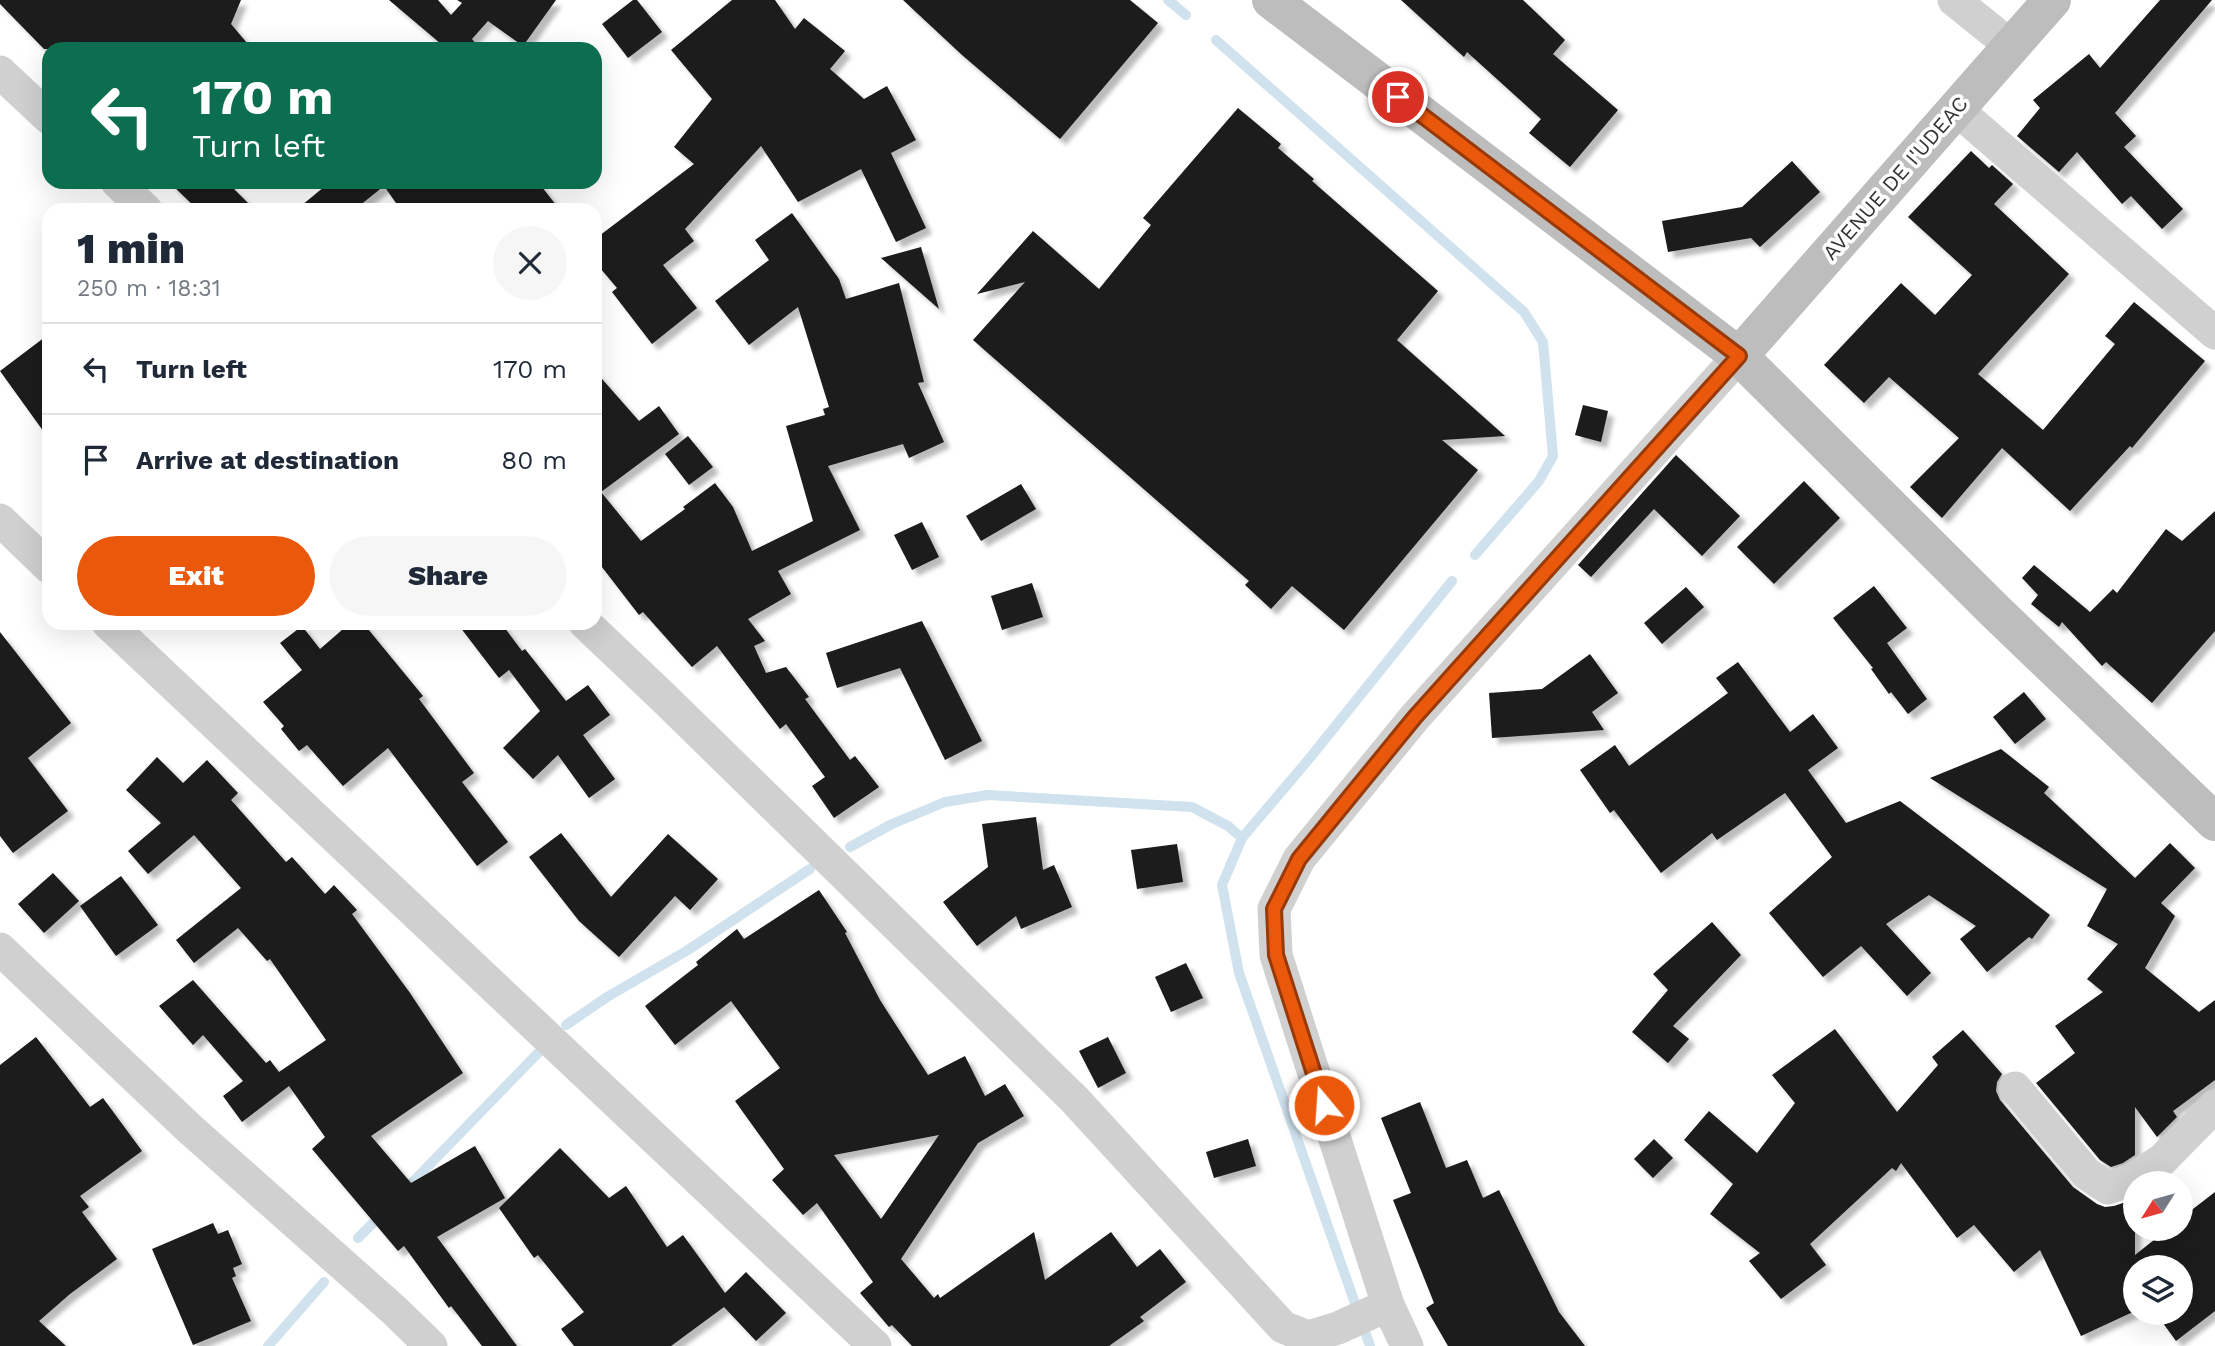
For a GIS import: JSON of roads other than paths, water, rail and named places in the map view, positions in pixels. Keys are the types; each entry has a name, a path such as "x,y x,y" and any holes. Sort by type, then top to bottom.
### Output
{"main road":[{"path":"1270,0 1739,356 1995,611 2215,822"},
{"name":"AVENUE DE I'UDEAC","path":"1739,356 2052,0"}],"street":[{"path":"1954,0 2011,46"},
{"path":"0,72 42,111"},
{"path":"1956,109 2215,333"},
{"path":"124,189 139,203"},
{"path":"1407,1346 1380,1309 1276,955 1274,909 1299,859 1415,717 1739,356"},
{"path":"0,520 42,560"},
{"path":"115,630 875,1346"},
{"path":"592,630 1075,1100 1283,1327 1308,1337 1338,1328 1380,1309"},
{"path":"0,949 190,1129 431,1346"},
{"path":"2015,1088 2087,1174 2108,1188 2131,1180 2162,1160 2215,1105"}],"waterway":[{"path":"1168,0 1186,15"},
{"path":"1216,40 1524,312 1543,342 1553,456 1539,481 1475,555"},
{"path":"1370,1346 1239,973 1222,885 1242,838 1452,581"},
{"path":"850,847 892,824 945,802 988,795 1192,807 1228,826 1242,838"},
{"path":"566,1025 607,997 688,950 810,869"},
{"path":"404,1191 539,1052"},
{"path":"358,1238 383,1213"},
{"path":"268,1346 324,1282"}]}
